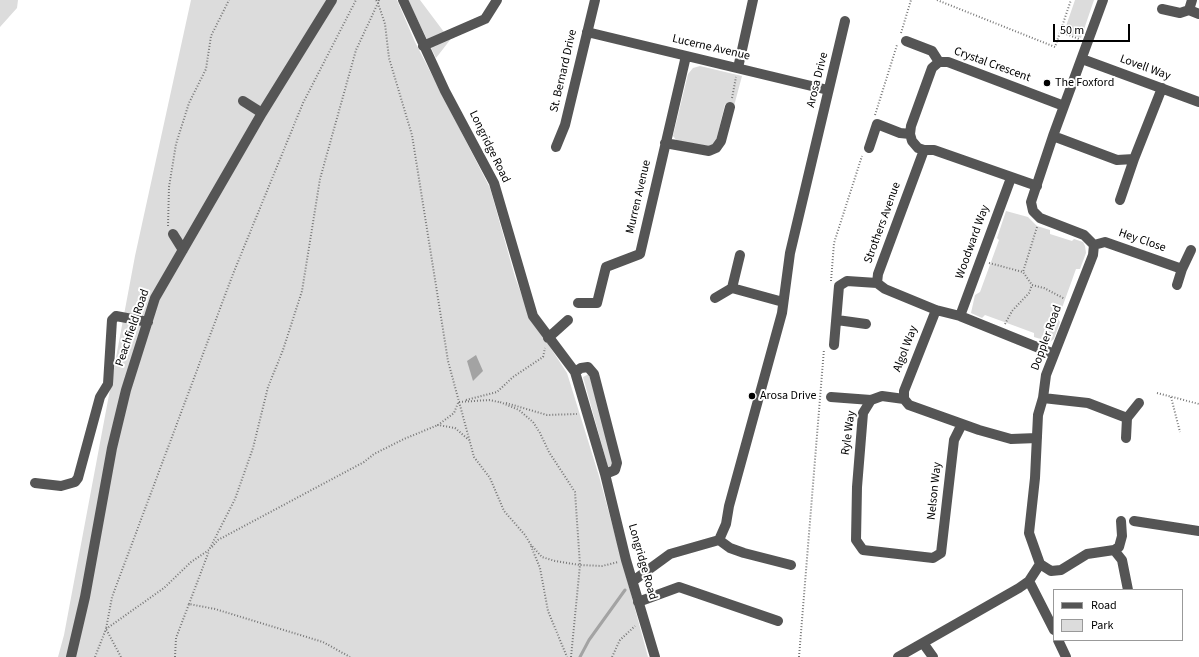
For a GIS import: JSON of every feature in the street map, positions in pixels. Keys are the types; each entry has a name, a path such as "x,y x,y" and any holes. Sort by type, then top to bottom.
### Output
{"street":[{"name":"Peachfield Road","path":"71,657 85,597 112,448 126,390 155,298 262,113 332,0"},
{"name":"Longridge Road","path":"403,0 423,46 494,183 533,316 547,340 575,372 605,474 626,560 656,657"},
{"path":"423,46 485,19 497,0"},
{"name":"St. Bernard Drive","path":"556,147 566,125 595,0"},
{"path":"738,68 753,0"},
{"path":"1094,245 1084,235 1040,218 1033,211 1031,202 1053,136 1103,0"},
{"path":"1162,9 1180,13 1190,5 1199,14"},
{"name":"Arosa Drive","path":"719,540 726,524 729,506 784,302 790,253 845,21"},
{"name":"Lucerne Avenue","path":"587,32 828,90"},
{"path":"906,41 932,51 939,62"},
{"name":"Murren Avenue","path":"578,303 597,303 606,267 640,254 686,56"},
{"name":"Lovell Way","path":"1082,59 1199,102"},
{"name":"Crystal Crescent","path":"910,134 932,68 939,62 948,62 1064,106"},
{"path":"1120,200 1134,159 1162,88"},
{"path":"243,101 262,113"},
{"path":"665,142 709,151 716,148 721,141 730,107"},
{"path":"869,148 878,122 900,133 910,134 918,148 924,150 934,150 1037,186"},
{"path":"1053,136 1117,160 1134,159"},
{"name":"Strothers Avenue","path":"924,150 878,274 877,283 885,289 936,310 960,316 1054,354"},
{"name":"Woodward Way","path":"960,316 1011,178"},
{"path":"171,232 183,250"},
{"name":"Hey Close","path":"1094,245 1105,242 1182,269"},
{"name":"Doppler Road","path":"1040,564 1029,534 1038,415 1043,398 1046,375 1093,255 1094,245"},
{"path":"1177,285 1182,269 1191,250"},
{"path":"715,298 732,288 740,256"},
{"path":"834,345 838,290 841,284 847,281 877,283"},
{"path":"732,288 784,302"},
{"name":"Algol Way","path":"904,399 904,391 936,310"},
{"path":"35,484 61,486 75,482 78,478 100,397 108,384 112,320 116,316 148,322"},
{"path":"547,340 568,320"},
{"path":"837,320 866,324"},
{"path":"575,372 581,368 588,367 594,374 617,463 615,470 605,474"},
{"name":"Ryle Way","path":"933,558 863,550 856,540 859,448 863,413 871,400 882,396 904,399 909,405 962,424 1011,439 1037,438"},
{"path":"831,397 871,400"},
{"path":"1043,398 1088,403 1126,418"},
{"path":"1126,438 1126,418 1139,403"},
{"name":"Nelson Way","path":"933,558 941,553 954,440 962,424"},
{"path":"898,657 1029,581 1040,564 1051,571 1062,570 1087,554 1114,550 1119,547 1122,536 1121,521"},
{"path":"1134,521 1199,531"},
{"path":"632,581 670,554 719,540 730,548 744,553 791,565"},
{"path":"1114,550 1122,560 1128,589"},
{"path":"1029,581 1053,628"},
{"path":"638,602 679,587 778,621"},
{"path":"1058,641 1066,657"},
{"path":"923,643 933,657"}],"path":[{"path":"171,232 167,219 169,187 176,144 189,103 206,69 212,36 229,0"},
{"path":"95,657 106,629 112,597 233,274 303,103 356,0"},
{"path":"937,0 1055,47 1071,0"},
{"path":"379,1 385,24 389,58 412,135 448,361 474,457 490,478 504,511 526,535 531,545 540,568 548,611 567,657"},
{"path":"175,657 176,638 209,550 235,499 253,448 268,387 302,291 317,195 329,146 356,50 379,1"},
{"path":"1061,32 1087,43"},
{"path":"730,107 738,68"},
{"path":"1023,272 1040,218"},
{"path":"980,260 1023,272 1032,285 1044,288 1074,303"},
{"path":"1002,333 1012,311 1029,293 1032,285"},
{"path":"459,402 497,392 513,377 543,356 547,340"},
{"path":"1157,394 1199,404"},
{"path":"1171,397 1180,432"},
{"path":"459,402 489,400 521,406 547,415 566,416 586,413"},
{"path":"106,629 164,588 191,562 209,550 218,540 364,462 374,454 404,439 438,425 454,413 459,402"},
{"path":"500,402 519,410 533,422 549,452 575,492 580,565 572,657"},
{"path":"438,425 455,428 470,441"},
{"path":"531,545 542,556 555,562 602,566 626,560"},
{"path":"189,604 215,609 323,642 350,657"},
{"path":"612,657 620,640 628,631 634,626 646,622"},
{"path":"106,629 121,657"}],"green space":[{"path":"0,0 18,0 17,8 0,27"},
{"path":"191,0 397,0 415,42 490,188 515,277 529,315 567,373 599,476 648,657 58,657 64,635 135,256"},
{"path":"408,0 420,0 450,40 436,58"},
{"path":"1075,0 1094,0 1081,38 1064,32"},
{"path":"700,66 742,76 734,106 725,104 716,141 713,146 708,148 677,141 673,136 688,74 693,68"},
{"path":"1006,211 1028,217 1037,226 1050,230 1050,234 1072,241 1074,239 1083,242 1085,246 1086,253 1080,269 1076,269 1058,319 1060,322 1054,339 1050,342 1034,337 1034,333 1007,323 985,315 982,318 971,313 975,295 980,292 999,240 997,238"},
{"path":"589,374 614,465 608,467 583,377"}],"shaded area":[{"path":"476,355 483,371 473,381 467,361"}],"waterway":[{"path":"580,657 589,640 625,590"}],"place":[{"name":"The Foxford","path":"1047,83"},
{"name":"Arosa Drive","path":"752,396"}]}
